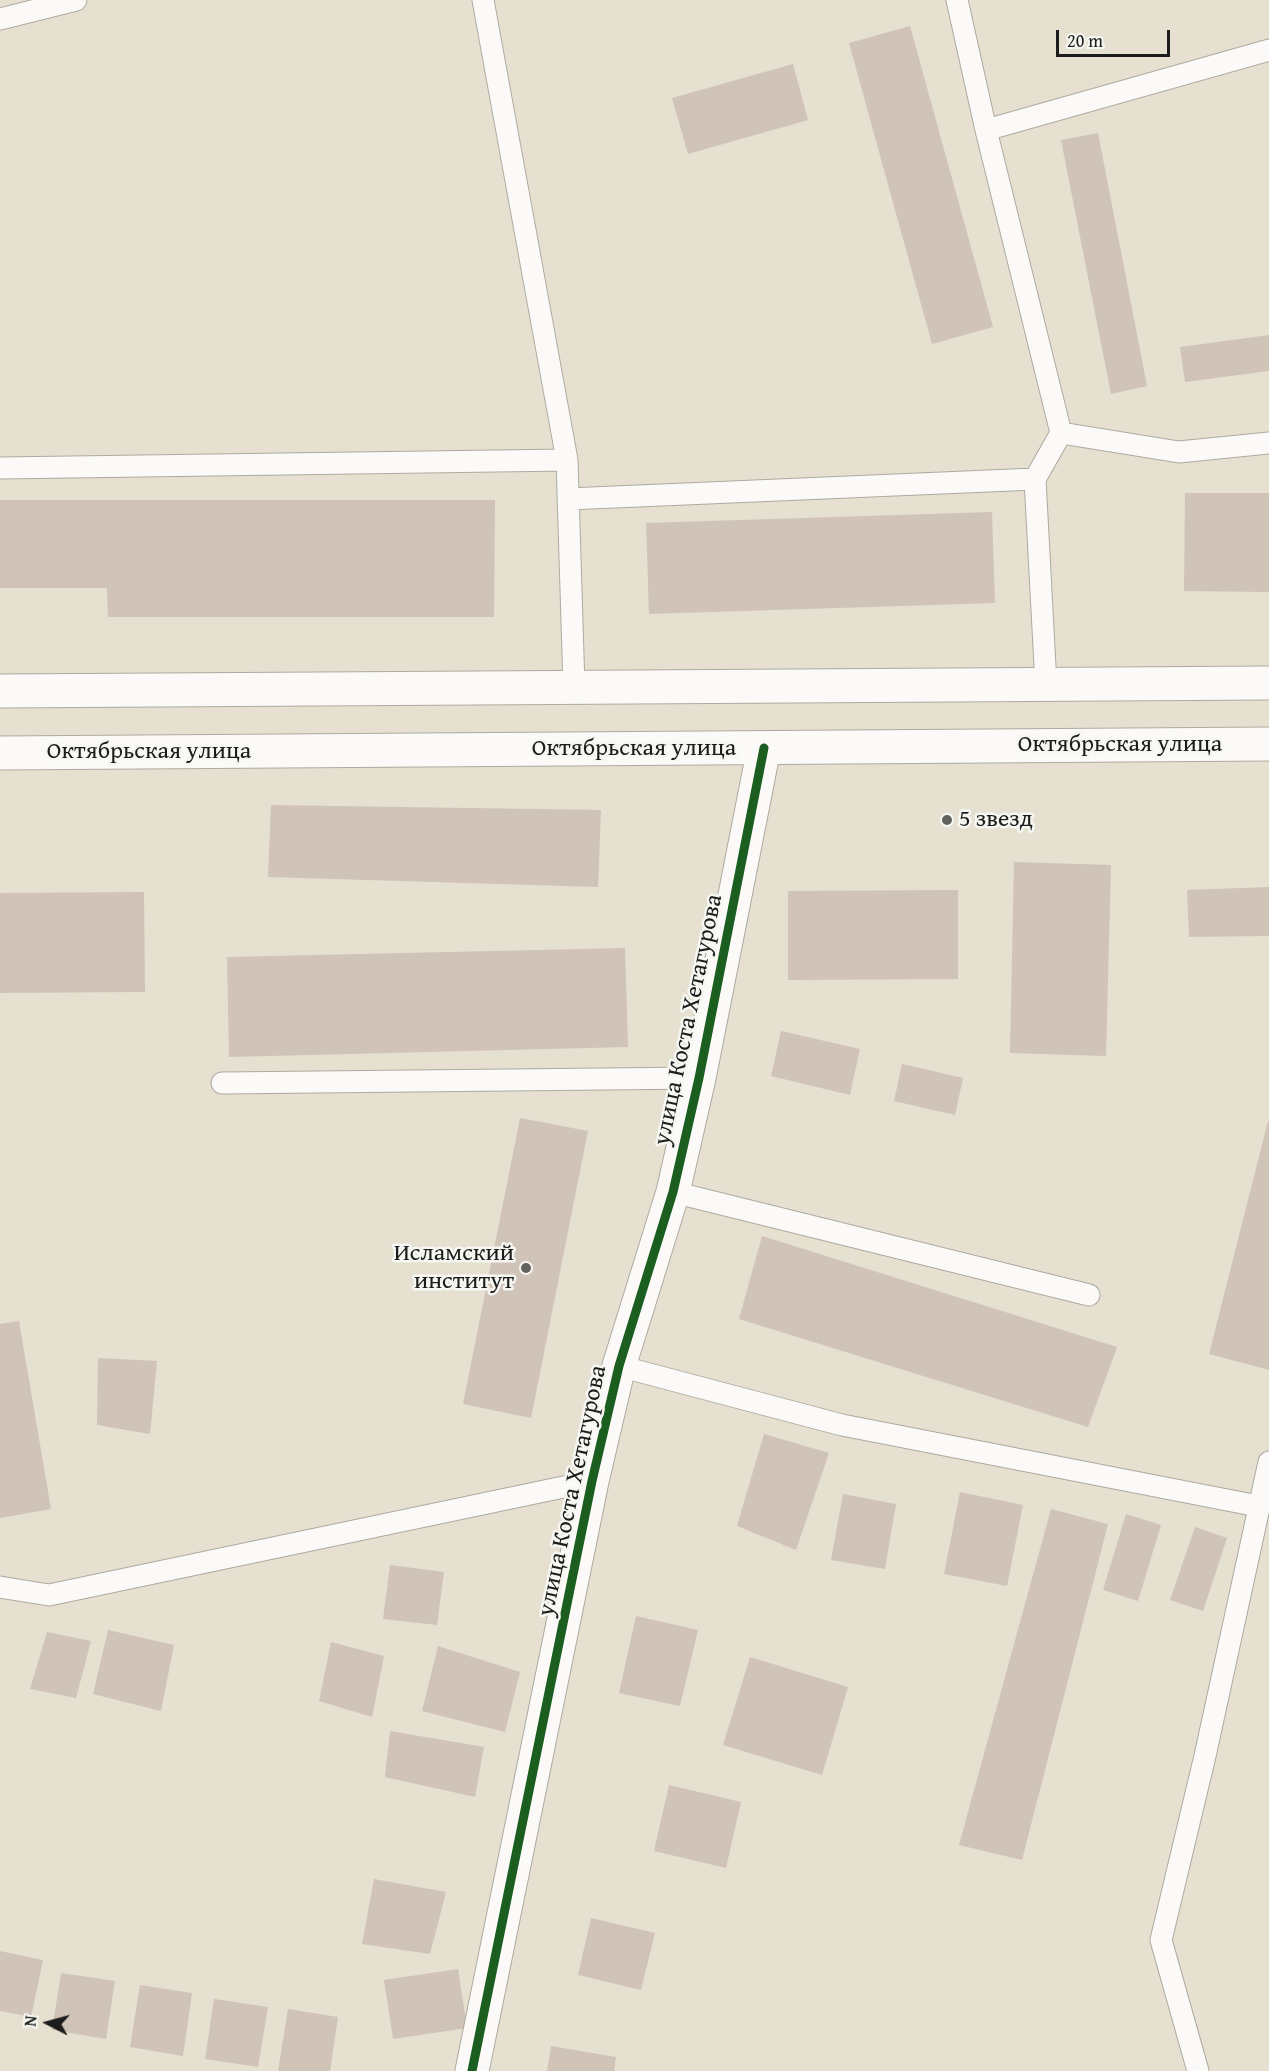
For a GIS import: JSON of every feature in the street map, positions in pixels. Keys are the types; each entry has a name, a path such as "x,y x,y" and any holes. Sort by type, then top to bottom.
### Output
{"main road":[{"path":"0,691 1269,683"},
{"name":"Октябрьская улица","path":"0,753 1269,744"},
{"name":"улица Коста Хетагурова","path":"472,2071 592,1481 619,1366 673,1192 699,1078 764,748"}],"lane":[{"path":"0,19 76,0"},
{"path":"483,0 567,460 574,687"},
{"path":"957,0 986,130 1061,433 1035,479 1046,685"},
{"path":"986,130 1269,50"},
{"path":"1061,433 1179,452 1269,443"},
{"path":"0,468 567,460"},
{"path":"568,499 1035,479"},
{"path":"222,1083 699,1078"},
{"path":"673,1192 1089,1295"},
{"path":"619,1366 842,1425 1258,1506"},
{"path":"1198,2071 1161,1940 1205,1756 1269,1462"},
{"path":"0,1587 49,1595 592,1481"}],"building":[{"path":"910,26 993,327 932,344 849,43"},
{"path":"793,64 808,120 688,154 672,98"},
{"path":"1098,133 1147,386 1111,394 1061,140"},
{"path":"1269,335 1269,371 1185,382 1180,347"},
{"path":"1185,493 1269,493 1269,592 1184,591"},
{"path":"0,500 495,500 494,617 108,617 107,588 0,588"},
{"path":"992,512 995,603 649,614 646,523"},
{"path":"271,805 601,810 598,887 268,877"},
{"path":"1014,862 1111,865 1106,1056 1010,1053"},
{"path":"1269,887 1269,936 1189,937 1187,890"},
{"path":"958,890 958,979 788,980 788,891"},
{"path":"144,892 145,992 0,993 0,893"},
{"path":"625,948 628,1047 229,1057 227,957"},
{"path":"781,1031 860,1049 850,1095 771,1076"},
{"path":"902,1064 963,1078 955,1115 894,1101"},
{"name":"Исламский институт","path":"520,1118 588,1131 531,1418 463,1404"},
{"path":"1269,1121 1269,1370 1209,1354"},
{"path":"762,1236 1117,1347 1088,1427 739,1319"},
{"path":"19,1321 51,1509 0,1518 0,1324"},
{"path":"98,1358 157,1361 150,1434 97,1425"},
{"path":"764,1434 829,1453 796,1550 737,1526"},
{"path":"960,1492 1023,1505 1007,1586 944,1574"},
{"path":"843,1494 896,1504 885,1569 831,1560"},
{"path":"1051,1509 1108,1524 1022,1860 959,1845"},
{"path":"1126,1514 1161,1525 1138,1601 1103,1590"},
{"path":"1195,1527 1227,1538 1203,1611 1170,1600"},
{"path":"390,1565 444,1572 437,1625 383,1619"},
{"path":"636,1616 698,1630 680,1706 619,1693"},
{"path":"108,1630 174,1645 161,1711 93,1694"},
{"path":"47,1632 91,1641 76,1698 30,1689"},
{"path":"331,1642 384,1656 372,1717 319,1701"},
{"path":"438,1646 520,1672 505,1732 422,1711"},
{"path":"750,1657 848,1687 822,1775 723,1745"},
{"path":"390,1731 484,1747 475,1797 385,1777"},
{"path":"669,1785 741,1802 726,1868 654,1851"},
{"path":"374,1879 446,1892 430,1954 362,1944"},
{"path":"591,1918 655,1933 641,1990 578,1975"},
{"path":"0,1951 43,1960 31,2017 0,2011"},
{"path":"458,1969 467,2028 393,2039 384,1980"},
{"path":"61,1973 115,1981 106,2039 52,2030"},
{"path":"140,1985 192,1993 183,2056 130,2047"},
{"path":"214,1999 268,2007 258,2067 205,2059"},
{"path":"288,2009 338,2017 330,2071 278,2071"},
{"path":"551,2046 616,2057 614,2071 547,2071"}],"cycle path":[{"path":"472,2071 592,1481 619,1366 673,1192 699,1078 764,748"}],"place":[{"name":"5 звезд","path":"947,820"},
{"name":"Исламский институт","path":"526,1268"}]}
